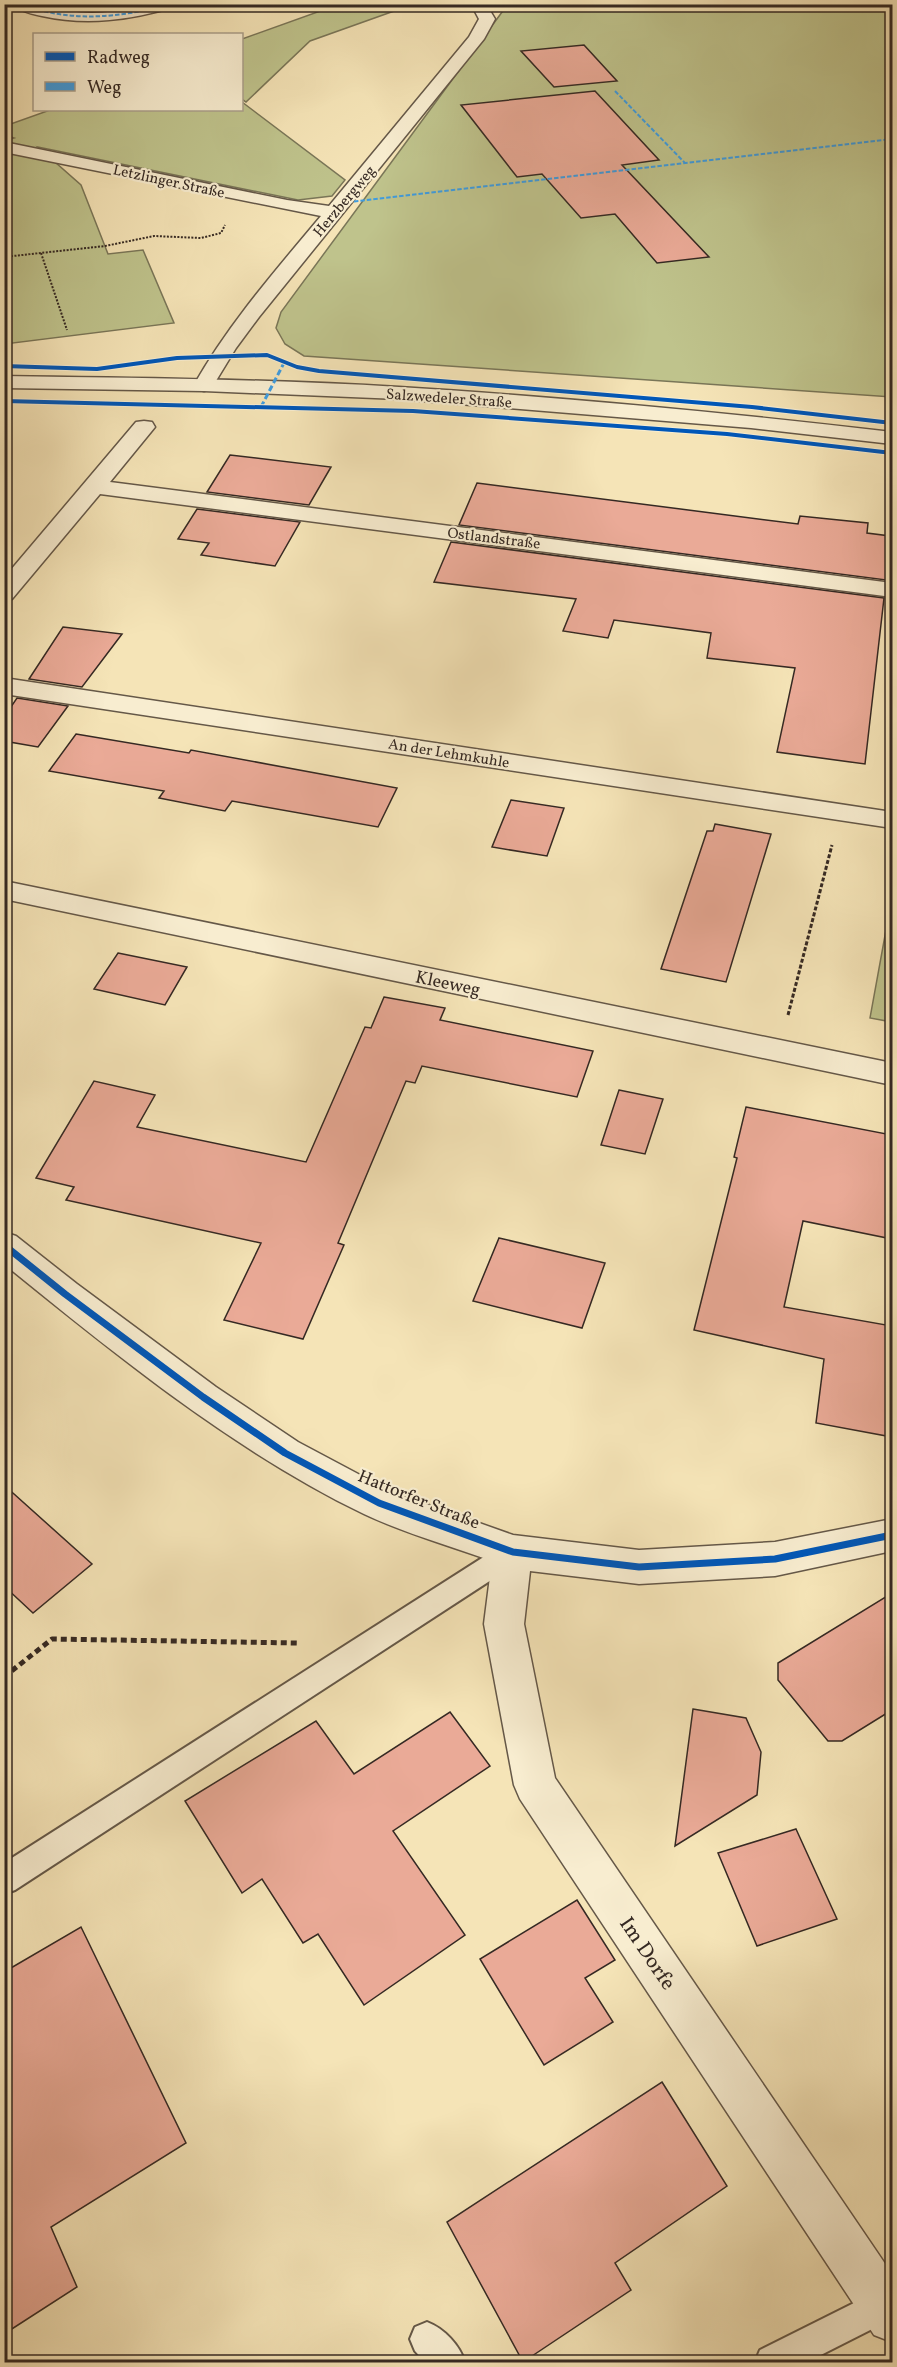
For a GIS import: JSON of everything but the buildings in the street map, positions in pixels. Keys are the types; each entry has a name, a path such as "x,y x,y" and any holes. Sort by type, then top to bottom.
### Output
{"street":[{"path":"19,4 55,15 78,17 128,15 169,4"},
{"name":"Herzbergweg","path":"204,385 218,357 242,324 333,212 380,159 476,39 483,12"},
{"name":"Letzlinger Straße","path":"4,147 244,197 333,212"},
{"name":"Salzwedeler Straße","path":"4,382 204,385 399,393 739,421 892,438"},
{"path":"4,594 144,427"},
{"name":"Ostlandstraße","path":"96,487 892,590"},
{"name":"An der Lehmkuhle","path":"4,686 892,820"},
{"name":"Kleeweg","path":"4,890 892,1074"},
{"name":"Hattorfer Straße","path":"4,1245 65,1294 194,1390 285,1453 379,1503 513,1552 639,1567 775,1559 892,1535"},
{"name":"Im Dorfe","path":"513,1552 504,1624 535,1785 888,2311"}],"lane":[{"path":"4,1880 513,1552"},
{"path":"772,2362 888,2311"}],"path":[{"path":"4,257 105,246 154,236 201,238 221,233 237,202 244,197"},
{"path":"41,253 67,330"},
{"path":"769,1050 841,812"},
{"path":"4,1677 52,1639 300,1643"}],"green space":[{"path":"529,4 892,5 892,397 304,356 285,344 276,328 281,312 505,8 504,5 511,5 507,8"},
{"path":"337,5 411,5 310,41 246,102 243,100 243,39"},
{"path":"243,103 345,180 332,196 298,200 38,147 81,185 108,254 143,250 174,323 5,344 4,141 14,138 5,135 5,126 47,111 243,111"},
{"path":"892,897 892,1022 870,1018"}],"marked path":[{"path":"19,4 56,15 94,18 132,14 169,4"},
{"path":"615,91 685,163"},
{"path":"341,203 892,139"},
{"path":"261,407 285,361"}],"cycle path":[{"path":"4,366 97,369 177,358 267,355 297,367 319,371 752,407 892,423"},
{"path":"4,401 413,411 727,434 892,453"},
{"path":"4,1245 65,1294 203,1397 285,1453 379,1503 513,1552 639,1567 775,1559 892,1535"}]}
